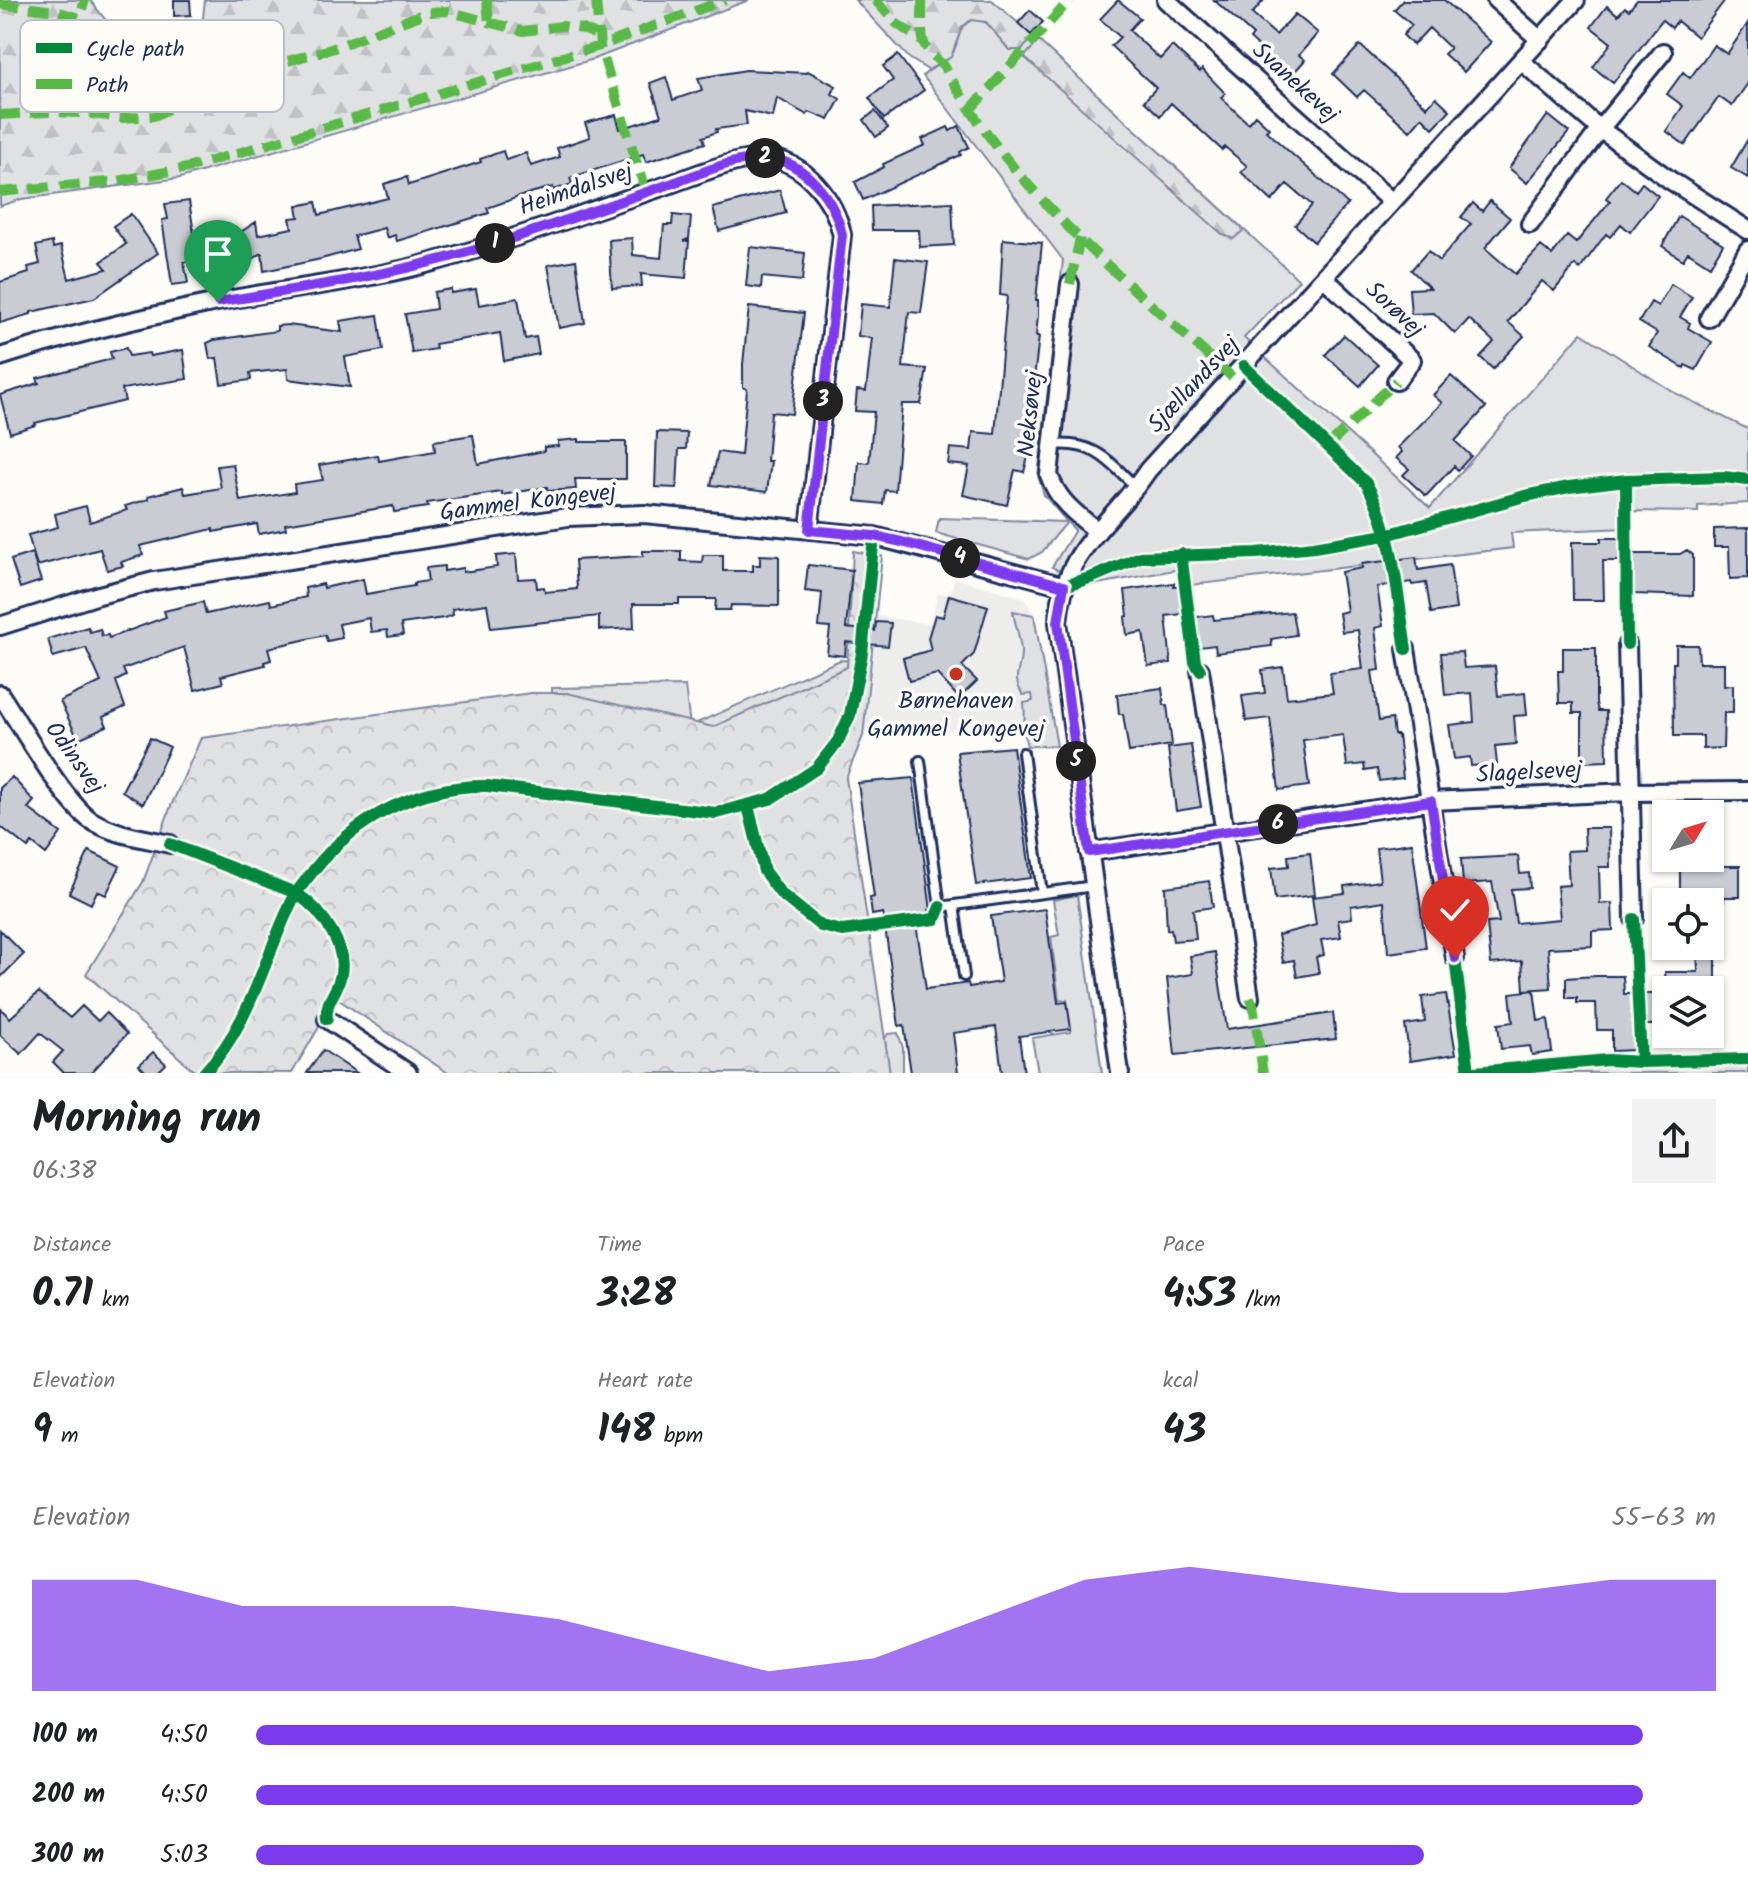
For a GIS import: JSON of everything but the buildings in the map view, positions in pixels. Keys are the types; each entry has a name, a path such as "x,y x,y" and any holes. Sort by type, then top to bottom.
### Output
{"street":[{"name":"Svanekevej","path":"1166,0 1392,202"},
{"path":"1496,0 1540,40"},
{"name":"Sjællandsvej","path":"1120,1073 1058,622 1064,586 1072,565 1096,530 1148,470 1576,0"},
{"path":"1530,224 1600,129 1663,52"},
{"path":"1521,61 1600,129 1670,180 1748,230"},
{"name":"Heimdalsvej","path":"0,357 218,302 414,267 478,249 720,167 766,158 787,162 818,187 831,205 842,235 809,530"},
{"path":"1709,318 1748,250"},
{"name":"Sorøvej","path":"1324,278 1412,360 1396,381"},
{"name":"Neksøvej","path":"1070,284 1049,475 1054,490 1065,504 1096,530"},
{"name":"Gammel Kongevej","path":"0,626 154,581 568,517 644,514 874,536 1064,586"},
{"path":"1627,644 1634,919"},
{"path":"1406,649 1455,958"},
{"path":"1200,670 1250,998"},
{"name":"Odinsvej","path":"0,694 68,797 89,819 114,832 170,844"},
{"name":"Slagelsevej","path":"1089,852 1431,801 1629,792 1748,791"},
{"path":"327,1019 408,1073"}],"lane":[{"path":"1052,445 1071,443 1086,446 1105,457 1136,487"},
{"path":"1023,753 1042,893"},
{"path":"920,761 940,907 1094,886"},
{"path":"954,905 964,976"}],"shaded area":[{"name":"Børnehaven Gammel Kongevej","path":"955,578 1024,598 1034,615 1047,724 863,736 877,616 930,624 938,593 949,595"}],"green space":[{"path":"0,0 90,0 106,20 20,20 20,112 284,112 284,20 203,20 205,0 749,0 594,59 180,178 22,199 0,206"},
{"path":"855,0 992,0 1033,36 1022,50 1009,50 986,22 971,20 962,27 951,57 928,70 909,58"},
{"path":"979,19 991,26 1009,50 1022,50 1033,36 1299,280 1244,338 1430,508 1581,333 1675,393 1748,429 1748,503 1698,506 1698,512 1629,511 1627,528 1511,533 1513,548 1182,586 1180,569 1087,586 1052,567 1075,530 1044,495 1038,476 1063,260 923,76 950,57 962,28 971,20"},
{"path":"1039,41 1244,230 1233,239 1222,234 1024,57"},
{"path":"939,518 1067,522 1042,552 1029,559 936,533"},
{"path":"853,551 882,556 863,736 846,778 890,1073 448,1073 336,998 292,1073 191,1073 193,1070 86,974 143,882 171,806 201,738 531,693 567,693 713,727 847,667"},
{"path":"1013,611 1034,615 1057,746 1027,746 1024,703 1033,701 1032,694 1023,695 1017,682 1021,651"},
{"path":"840,660 855,661 854,672 730,738 553,719 552,688 685,686 690,726"},
{"path":"1077,895 1102,1073 1038,1073 1032,1038 1071,1032 1067,1000 1059,1000 1051,937 1059,935 1053,900"},
{"path":"898,1033 903,1048 903,1073 886,1073 884,1039 888,1034"},
{"path":"1748,1052 1748,1073 1446,1073 1641,1057"}],"marked path":[{"path":"0,4 56,11 79,18 85,0"},
{"path":"487,0 489,23"},
{"path":"596,0 600,46 646,192"},
{"path":"0,192 117,181 187,168 600,46 725,0"},
{"path":"875,0 896,23 923,42"},
{"path":"922,0 922,33 926,47 944,67 1006,158 1077,236 1233,378"},
{"path":"969,111 1070,0"},
{"path":"284,62 331,49 428,12 447,11 523,31 562,26 583,29 594,34 600,46"},
{"path":"0,115 47,112"},
{"path":"47,112 122,118 154,116 162,112"},
{"path":"1070,284 1080,238"},
{"path":"1329,445 1396,381"},
{"path":"1250,998 1263,1073"}],"cycle path":[{"path":"1244,366 1366,483 1389,542 1406,649"},
{"path":"1064,586 1140,557 1257,553 1314,547 1386,535 1525,496 1569,487 1626,480 1724,477 1748,480"},
{"path":"1626,480 1627,644"},
{"path":"204,1073 234,1033 246,1011 297,892 330,852 349,835 391,808 437,791 487,786 716,813 770,799 817,768 838,741 850,715 862,653 874,536"},
{"path":"1181,554 1195,662 1200,670"},
{"path":"748,806 764,871 781,894 821,926 842,931 935,919 940,907"},
{"path":"170,844 296,893 316,910 332,932 341,958 341,971 328,1005 327,1019"},
{"path":"1634,919 1641,1062"},
{"path":"1455,958 1469,1072"},
{"path":"1464,1073 1608,1060 1748,1059"}],"place":[{"name":"Børnehaven Gammel Kongevej","path":"956,674"}],"route":[{"path":"218,302 414,267 478,249 720,167 766,158 787,162 818,187 831,205 842,235 809,530 902,542 1064,586 1058,622 1089,852 1431,801 1455,958"}]}
